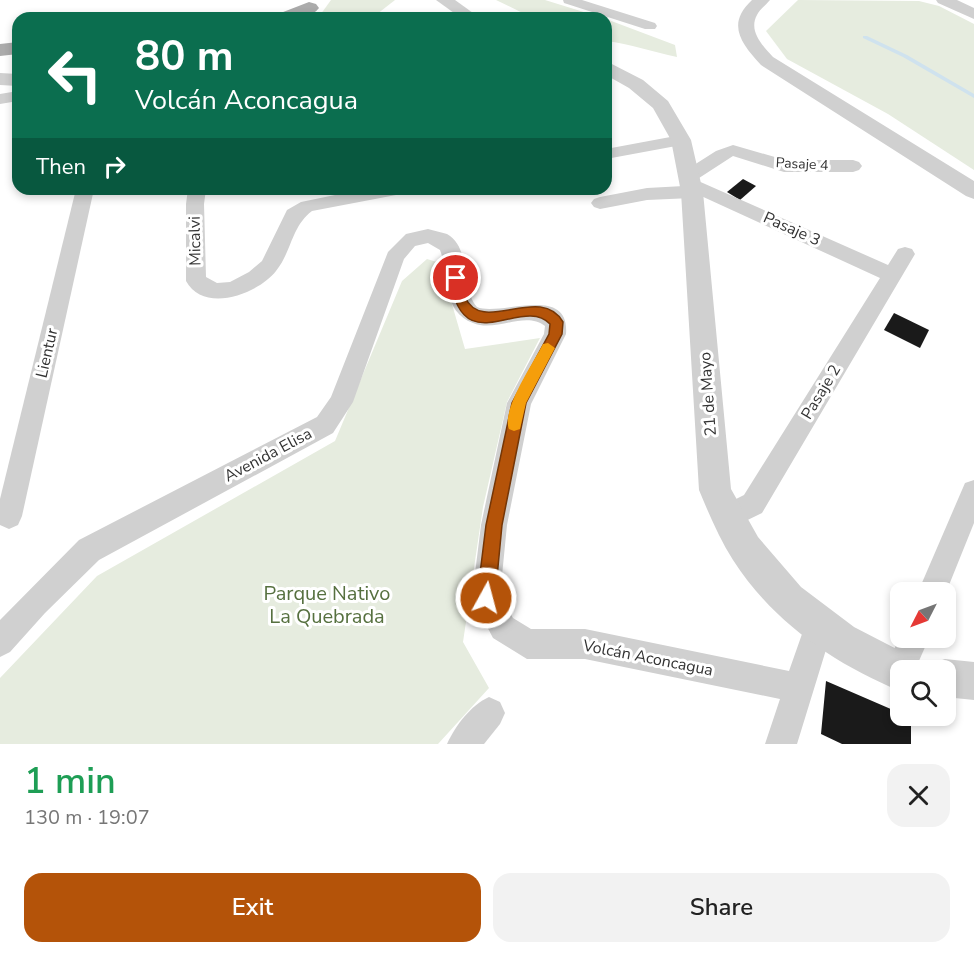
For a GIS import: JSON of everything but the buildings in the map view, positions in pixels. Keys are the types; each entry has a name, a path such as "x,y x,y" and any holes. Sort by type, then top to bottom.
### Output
{"street":[{"path":"444,0 463,12"},
{"path":"569,0 607,12"},
{"path":"583,4 600,0"},
{"path":"762,0 750,9 744,27 750,44 767,61 974,191"},
{"path":"944,0 974,14"},
{"path":"612,14 650,26"},
{"name":"21 de Mayo","path":"612,73 660,105 681,140 691,184 715,490 726,518 782,594 818,627 861,654 890,667"},
{"path":"0,113 8,98"},
{"path":"612,153 681,140"},
{"name":"Pasaje 4","path":"691,184 720,155 733,150 784,166 853,166"},
{"path":"600,203 691,184"},
{"name":"Pasaje 3","path":"691,184 893,275"},
{"name":"Lientur","path":"9,516 84,195"},
{"name":"Micalvi","path":"196,195 196,281 214,291 233,289 256,277 268,266 294,215 308,207 367,195"},
{"name":"Avenida Elisa","path":"0,642 35,603 90,550 325,425 341,402 395,257 408,240 421,235 435,236 448,245 454,258 459,299 472,315 485,318"},
{"name":"Pasaje 2","path":"726,518 753,504 905,255"},
{"name":"Volcán Aconcagua","path":"485,318 536,311 550,315 556,322 555,334 519,403 494,525 486,598 502,628 527,644 585,644 798,688"},
{"path":"936,582 974,492"},
{"path":"781,744 818,627"},
{"path":"956,679 974,681"},
{"path":"462,744 489,713"}],"green space":[{"path":"331,0 395,0 380,12 322,12"},
{"path":"496,0 545,0 584,12 521,12"},
{"path":"798,0 919,1 939,6 974,24 974,170 888,114 787,59 766,31"},
{"path":"612,21 675,45 677,57 612,42"},
{"name":"Parque Nativo La Quebrada","path":"427,259 440,263 465,349 540,338 507,402 483,507 463,642 489,688 438,744 0,744 0,678 97,576 335,441 402,281"}],"waterway":[{"path":"865,37 905,56 974,96"}],"slow traffic":[{"path":"514,424 519,403 548,348"}],"route":[{"path":"456,278 459,299 472,315 485,318 536,311 550,315 556,322 555,334 519,403 494,525 486,598"}]}
